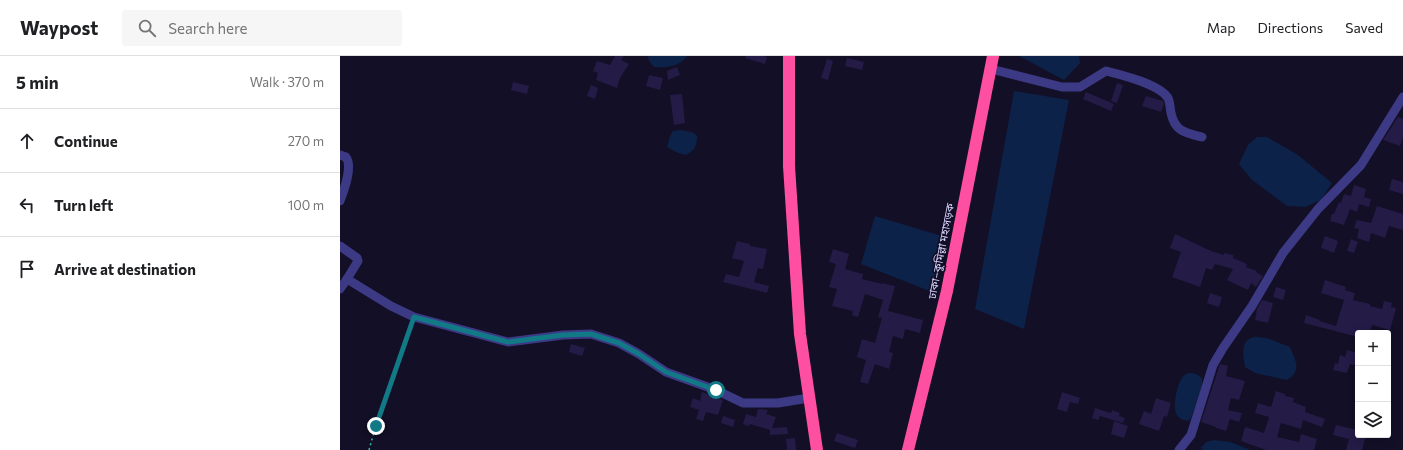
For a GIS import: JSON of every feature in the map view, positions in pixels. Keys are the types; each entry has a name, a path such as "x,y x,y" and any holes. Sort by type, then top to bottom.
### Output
{"highway":[{"path":"789,56 790,174 800,334 817,450"},
{"name":"ঢাকা–কুমিল্লা মহাসড়ক","path":"908,450 947,292 993,56"}],"street":[{"path":"991,69 1062,87 1080,87 1106,71 1132,78 1160,90 1169,99 1174,123 1179,130 1202,137"},
{"path":"1179,450 1191,435 1213,365 1252,306 1283,253 1318,208 1361,165 1403,98"},
{"path":"340,155 346,157 349,162 347,180 340,201"},
{"path":"340,246 358,259 340,289"},
{"path":"347,279 391,306 414,317 508,342 563,335 591,334 626,347 666,372 716,390 743,403 778,403 809,398"}],"path":[{"path":"369,450 414,317"}],"water":[{"path":"648,56 687,56 676,65 654,67 649,61"},
{"path":"1019,56 1079,56 1080,63 1064,80"},
{"path":"1014,91 1069,100 1024,329 975,309"},
{"path":"682,130 694,133 697,136 695,147 686,155 678,153 667,147 673,131"},
{"path":"1257,137 1267,137 1298,155 1332,183 1321,200 1305,207 1287,206 1251,179 1239,164 1248,145"},
{"path":"875,216 942,236 932,292 861,264"},
{"path":"1254,337 1267,338 1290,347 1296,361 1295,373 1287,380 1255,373 1245,367 1243,353 1244,345 1246,341"},
{"path":"1192,373 1202,378 1202,385 1191,418 1188,421 1177,415 1175,400 1180,381 1187,374"},
{"path":"1214,440 1230,442 1251,450 1203,450 1201,448 1206,442"}],"building":[{"path":"615,56 624,56 621,60 629,64 620,78 617,88 596,80 598,73 593,71 597,61 610,65"},
{"path":"746,56 767,57 765,64 745,58"},
{"path":"847,58 864,62 862,70 845,66"},
{"path":"827,59 833,61 828,80 821,78"},
{"path":"677,67 680,75 668,80 667,71"},
{"path":"649,75 663,78 660,90 646,86"},
{"path":"513,82 529,86 527,94 511,90"},
{"path":"1117,83 1123,85 1117,103 1111,101"},
{"path":"591,85 598,88 595,99 587,96"},
{"path":"1086,92 1114,104 1111,111 1083,99"},
{"path":"682,94 685,123 674,125 670,95"},
{"path":"1146,96 1163,101 1164,104 1161,112 1142,106"},
{"path":"1398,117 1403,119 1403,137 1400,146 1383,140"},
{"path":"1392,179 1403,182 1403,194 1389,190"},
{"path":"1354,185 1366,189 1364,197 1371,199 1369,207 1359,204 1357,212 1350,209 1344,225 1330,221 1339,202 1341,203 1344,194 1351,196"},
{"path":"1377,206 1403,214 1403,230 1389,226 1385,238 1371,233 1369,242 1357,238 1359,229 1354,228 1357,220 1371,223"},
{"path":"1175,234 1211,251 1224,255 1224,253 1233,255 1233,258 1247,264 1246,267 1257,271 1256,272 1263,276 1256,287 1251,283 1248,290 1227,280 1233,269 1215,264 1212,270 1206,268 1200,287 1172,277 1181,252 1170,248"},
{"path":"1325,236 1338,241 1334,253 1321,248"},
{"path":"1351,239 1358,242 1354,253 1347,251"},
{"path":"737,241 750,244 750,246 767,249 763,269 758,268 754,282 769,286 767,293 723,282 726,274 739,277 744,261 732,258"},
{"path":"833,249 849,254 845,269 863,274 862,279 895,286 888,311 923,320 920,333 905,329 903,339 893,336 889,352 893,353 889,369 875,364 868,384 860,382 866,360 857,357 862,339 875,343 882,318 878,317 883,300 865,294 858,317 852,315 853,311 832,306 837,289 829,287 836,264 829,262"},
{"path":"1325,280 1346,287 1345,290 1355,293 1353,300 1370,304 1370,306 1382,309 1384,301 1392,303 1391,307 1396,308 1390,330 1372,325 1371,330 1355,330 1355,336 1304,323 1306,315 1336,326 1344,300 1321,293"},
{"path":"1276,287 1286,290 1283,300 1273,297"},
{"path":"1210,293 1222,297 1219,307 1207,303"},
{"path":"1262,300 1273,303 1268,323 1255,320 1257,309"},
{"path":"571,344 585,348 582,356 569,352"},
{"path":"1347,350 1355,352 1355,365 1350,364 1347,373 1333,370 1335,363 1338,364 1340,355 1345,357"},
{"path":"1220,364 1228,366 1226,376 1245,381 1239,400 1231,398 1228,410 1242,413 1239,422 1230,419 1226,431 1201,422"},
{"path":"1276,391 1285,394 1285,396 1294,398 1293,402 1306,407 1305,412 1325,419 1322,427 1303,420 1301,429 1281,423 1277,437 1299,442 1301,434 1317,439 1314,450 1266,450 1241,441 1245,427 1264,433 1269,417 1255,413 1258,403 1271,407"},
{"path":"702,392 723,400 718,415 706,412 703,421 696,419 699,410 690,407 693,398 700,401"},
{"path":"1062,392 1080,398 1078,404 1070,402 1067,412 1057,409"},
{"path":"1156,398 1171,403 1167,417 1164,416 1159,431 1139,424 1144,411 1151,414"},
{"path":"1095,408 1111,413 1112,410 1120,413 1119,416 1125,418 1123,423 1100,416 1098,420 1092,418"},
{"path":"758,409 768,410 766,414 776,417 772,428 787,427 788,434 770,435 770,430 750,424 749,426 743,424 746,414 756,417"},
{"path":"723,416 735,420 733,427 721,423"},
{"path":"1114,421 1128,426 1124,438 1111,434"},
{"path":"1336,425 1355,429 1355,438 1365,438 1362,450 1346,450 1349,439 1333,435"},
{"path":"837,433 858,440 855,448 834,441"},
{"path":"795,438 796,450 787,450 786,439"}],"route":[{"path":"376,426 414,317 508,342 563,335 591,334 619,343 666,372 716,390"}]}
